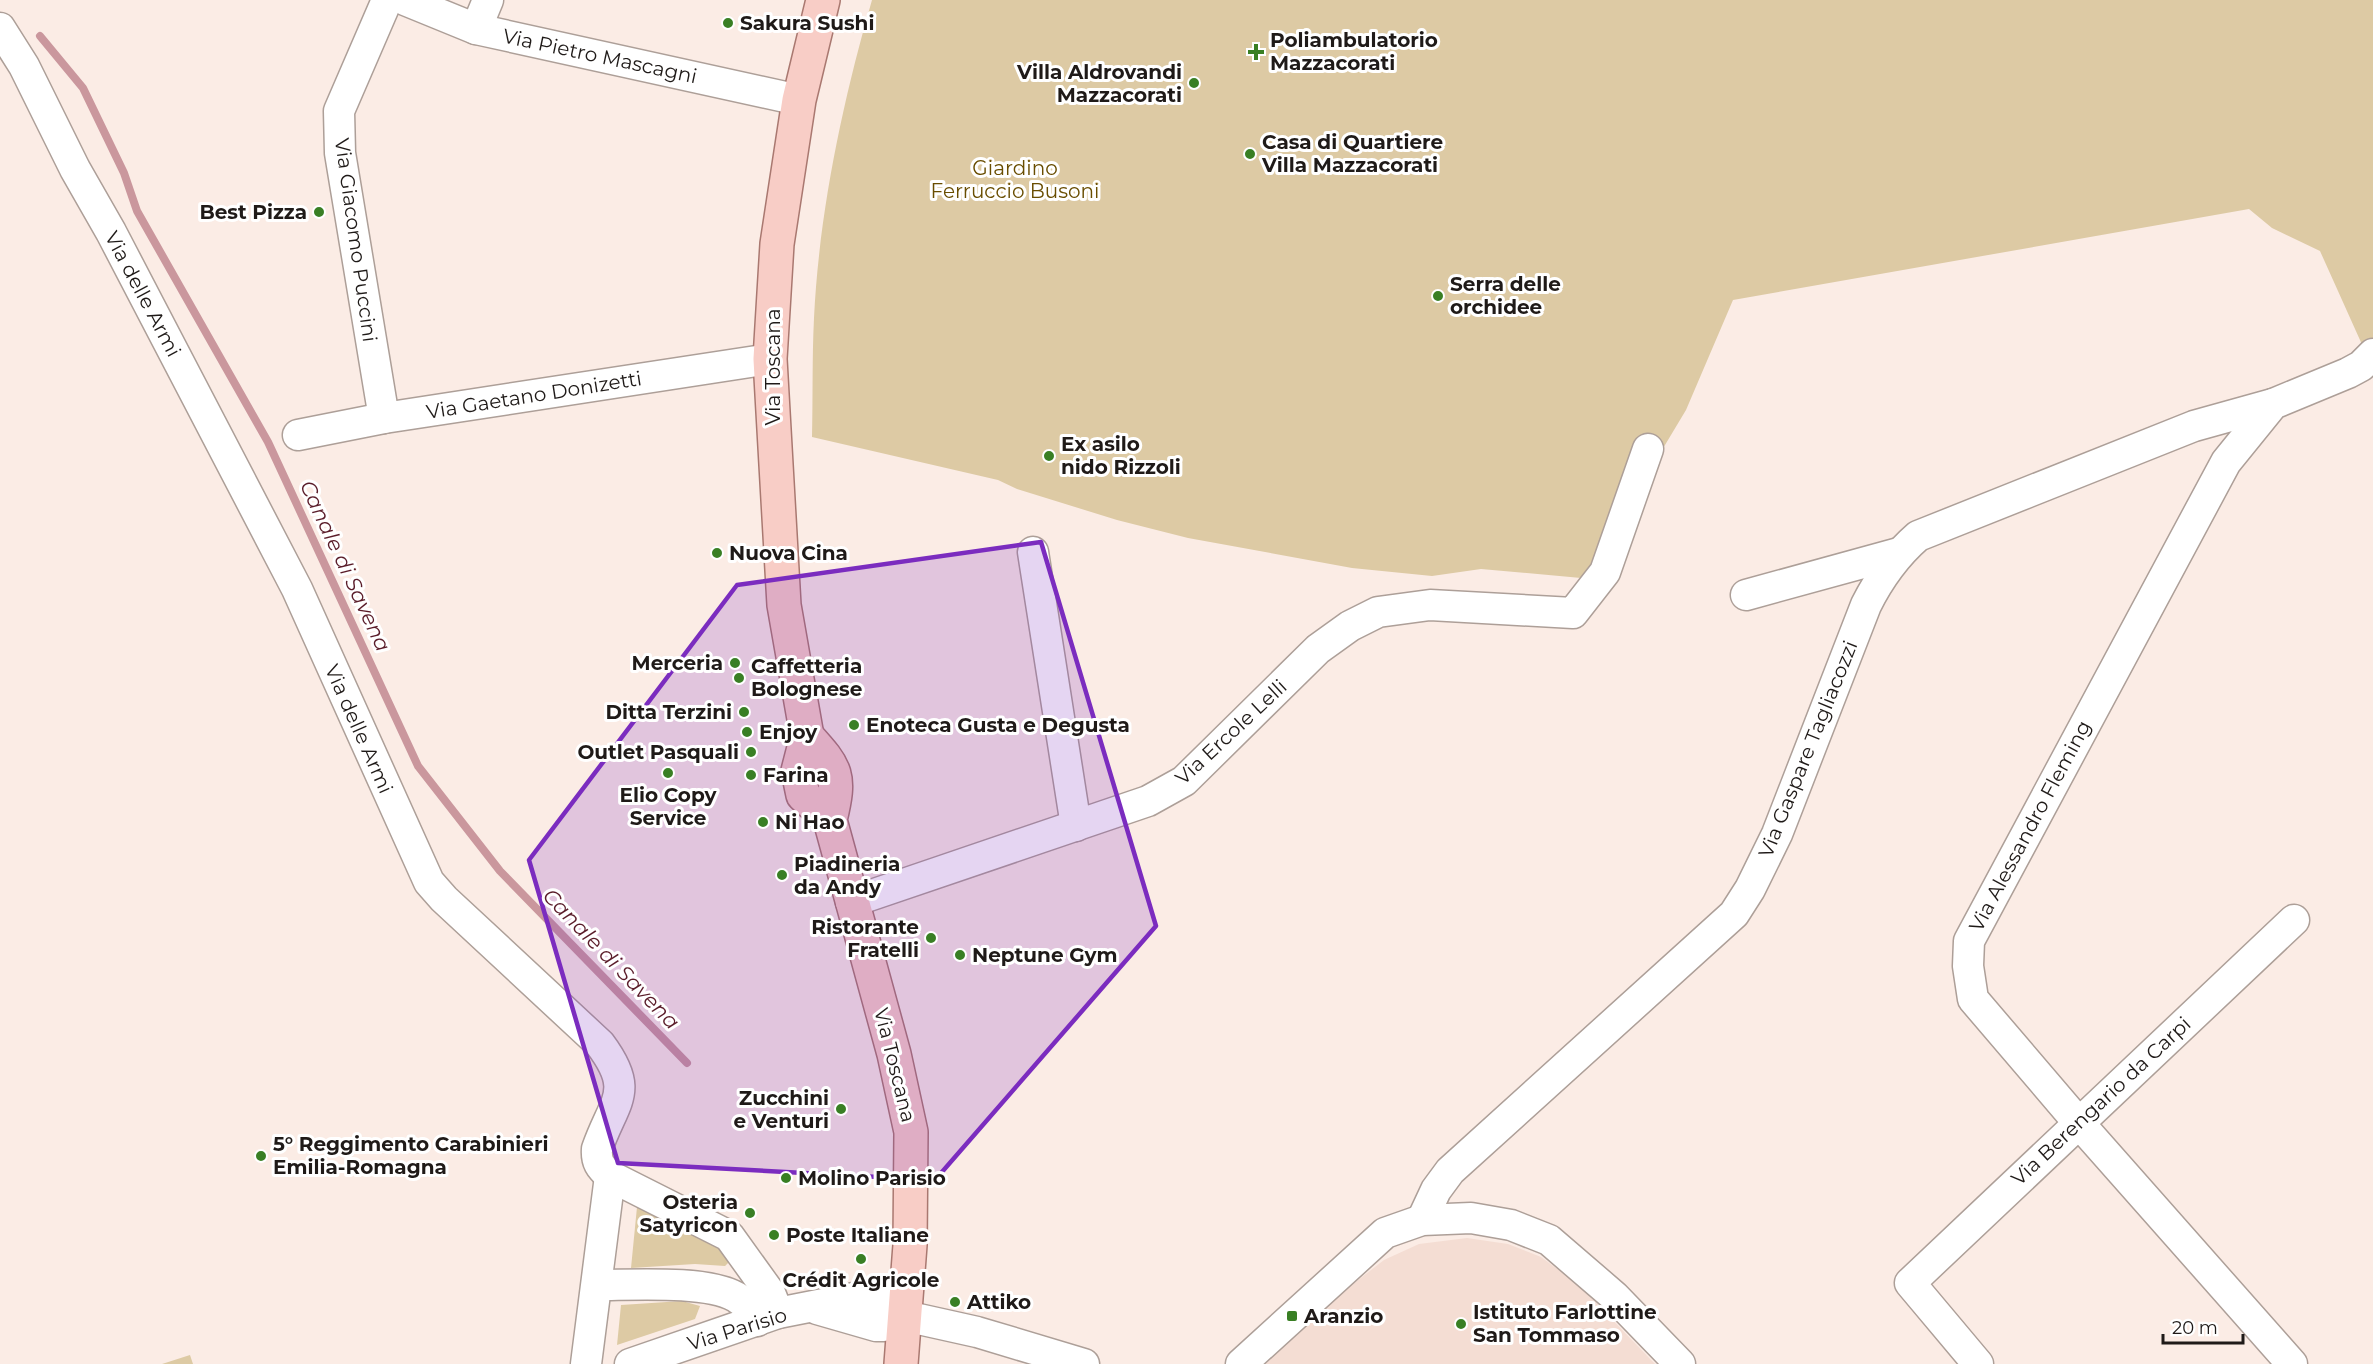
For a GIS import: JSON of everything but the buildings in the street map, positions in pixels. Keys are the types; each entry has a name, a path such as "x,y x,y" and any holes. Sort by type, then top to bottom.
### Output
{"main road":[{"name":"Via Toscana","path":"823,0 799,100 777,244 770,359 783,605 807,736 798,771 803,795 830,820 894,1054 911,1132 910,1245 901,1364"}],"street":[{"name":"Via Giacomo Puccini","path":"384,418 340,153 339,111 387,0"},
{"name":"Via Pietro Mascagni","path":"405,0 476,29 799,100"},
{"path":"476,29 488,0"},
{"name":"Via delle Armi","path":"2,36 24,66 75,169 111,232 297,589 429,882 444,899 600,1044 614,1063 620,1076 620,1092 597,1149 596,1159 600,1167 610,1176"},
{"name":"Via Alessandro Fleming","path":"2292,1364 2078,1122 1973,999 1968,966 1969,941 2226,462 2272,404 2349,373 2361,366 2373,354"},
{"name":"Via Gaetano Donizetti","path":"298,435 384,418 770,359"},
{"name":"Via Gaspare Tagliacozzi","path":"1422,1220 1436,1190 1450,1171 1734,914 1750,890 1777,834 1866,605 1880,577 1899,553 1918,536 1973,514 2194,426 2272,404"},
{"name":"Via Ercole Lelli","path":"851,902 1148,801 1184,781 1318,649 1350,626 1378,612 1430,605 1573,613 1605,572 1648,449"},
{"path":"1033,552 1076,826"},
{"path":"1746,595 1899,553"},
{"name":"Via Berengario da Carpi","path":"1978,1364 1910,1283 2294,920"},
{"path":"586,1364 598,1285 610,1176 729,1236 770,1293 767,1317 734,1296 716,1291 670,1285 598,1285"},
{"path":"1241,1364 1385,1233 1422,1220 1472,1218 1511,1225 1548,1240 1614,1296 1680,1364"},
{"name":"Via Parisio","path":"630,1364 767,1317 869,1296 886,1300 896,1306 905,1317"},
{"path":"905,1317 987,1334 1084,1364"}],"highlighted area":[{"path":"1041,542 1156,926 935,1180 618,1163 529,860 737,585"}],"shaded area":[{"name":"Istituto Farlottine San Tommaso","path":"1467,1238 1508,1244 1541,1257 1579,1285 1655,1364 1261,1364 1340,1294 1384,1260 1419,1244"}],"green space":[{"name":"Giardino Ferruccio Busoni","path":"872,0 2373,0 2373,369 2320,251 2272,228 2249,209 1733,300 1686,410 1644,480 1592,579 1481,569 1432,576 1352,568 1188,538 1117,520 1017,489 998,480 812,437 814,318 821,238 842,117"},
{"path":"637,1207 724,1247 730,1261 725,1266 695,1264 631,1268"},
{"path":"682,1301 700,1306 695,1319 617,1345 621,1305"},
{"path":"190,1355 193,1364 162,1364"}],"waterway":[{"name":"Canale di Savena","path":"40,36 83,88 124,173 137,211 268,442 418,766 500,871 687,1063"}],"place":[{"name":"Sakura Sushi","path":"728,23"},
{"name":"Poliambulatorio Mazzacorati","path":"1256,52"},
{"name":"Villa Aldrovandi Mazzacorati","path":"1194,83"},
{"name":"Casa di Quartiere Villa Mazzacorati","path":"1250,154"},
{"name":"Best Pizza","path":"319,212"},
{"name":"Serra delle orchidee","path":"1438,296"},
{"name":"Ex asilo nido Rizzoli","path":"1049,456"},
{"name":"Nuova Cina","path":"717,553"},
{"name":"Merceria","path":"735,663"},
{"name":"Caffetteria Bolognese","path":"739,678"},
{"name":"Ditta Terzini","path":"744,712"},
{"name":"Enoteca Gusta e Degusta","path":"854,725"},
{"name":"Enjoy","path":"747,732"},
{"name":"Outlet Pasquali","path":"751,752"},
{"name":"Elio Copy Service","path":"668,773"},
{"name":"Farina","path":"751,775"},
{"name":"Ni Hao","path":"763,822"},
{"name":"Piadineria da Andy","path":"782,875"},
{"name":"Ristorante Fratelli","path":"931,938"},
{"name":"Neptune Gym","path":"960,955"},
{"name":"Zucchini e Venturi","path":"841,1109"},
{"name":"5° Reggimento Carabinieri Emilia-Romagna","path":"261,1156"},
{"name":"Molino Parisio","path":"786,1178"},
{"name":"Osteria Satyricon","path":"750,1213"},
{"name":"Poste Italiane","path":"774,1235"},
{"name":"Crédit Agricole","path":"861,1259"},
{"name":"Attiko","path":"955,1302"},
{"name":"Aranzio","path":"1292,1316"},
{"name":"Istituto Farlottine San Tommaso","path":"1461,1324"}]}
